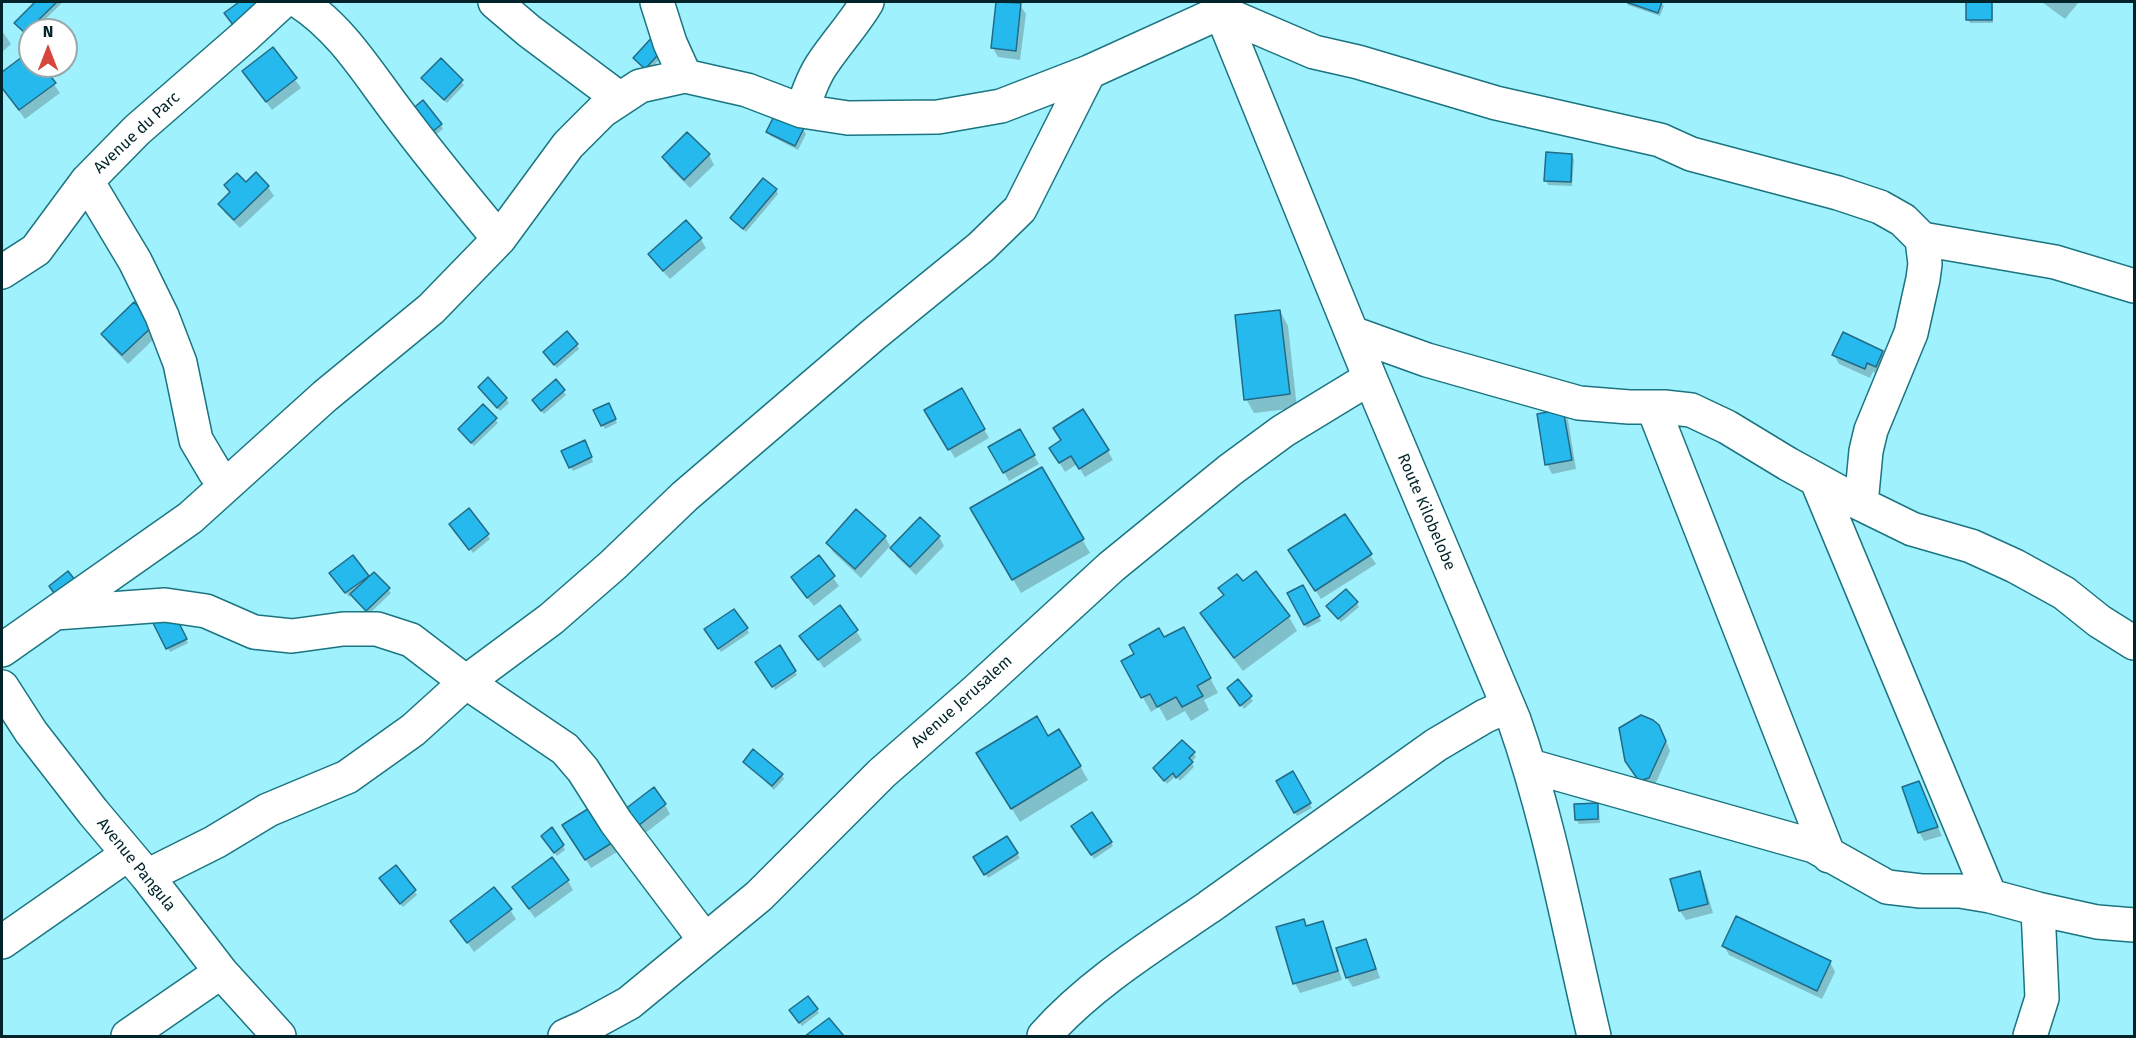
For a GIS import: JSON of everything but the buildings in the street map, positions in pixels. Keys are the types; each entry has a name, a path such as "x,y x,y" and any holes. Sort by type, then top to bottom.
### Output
{"street":[{"name":"Avenue du Parc","path":"2,272 36,250 87,181 137,130 282,2"},
{"path":"300,2 315,12 336,32 426,151 499,239"},
{"path":"495,2 529,31 620,99"},
{"path":"657,2 670,43 685,76"},
{"path":"802,111 807,93 822,64 867,2"},
{"path":"2,650 190,518 325,396 432,309 499,239 568,145 602,111 640,86 685,76 747,90 802,111 848,118 938,117 1001,106 1089,72 1219,7 1314,52 1358,62 1496,103 1660,140 1691,154 1838,193 1880,207 1903,220 1922,239 2055,262 2134,286"},
{"name":"Route Kilobelobe","path":"1219,7 1370,378 1508,705 1530,766 1553,854 1594,1036"},
{"path":"2,942 138,865 215,842 268,810 347,777 413,730 466,682 551,619 613,565 685,496 873,335 981,248 1020,209 1089,72"},
{"path":"87,181 135,261 162,316 180,363 196,440 215,472 226,485"},
{"path":"1861,504 1866,451 1871,430 1911,333 1921,290 1925,264 1922,239"},
{"path":"1352,333 1427,360 1579,403 1691,410 1727,427 1861,504 1912,529 1971,546 2015,566 2064,592 2099,621 2134,643"},
{"name":"Avenue Jerusalem","path":"565,1036 629,1003 759,896 882,773 977,690 1111,567 1230,470 1283,431 1370,378"},
{"path":"1653,407 1829,856"},
{"path":"1817,480 1990,896"},
{"path":"55,613 165,605 206,610 254,632 292,636 342,629 376,629 411,640 466,682 565,749 583,770 615,822 705,940"},
{"name":"Avenue Pangula","path":"2,687 31,732 93,812 138,865 221,972 279,1036"},
{"path":"1044,1036 1081,1000 1151,947 1436,745 1508,705"},
{"path":"1530,766 1814,846 1887,887 1921,891 1960,891 2097,922 2134,925"},
{"path":"2030,1036 2042,998 2038,909"},
{"path":"128,1036 221,972"}]}
